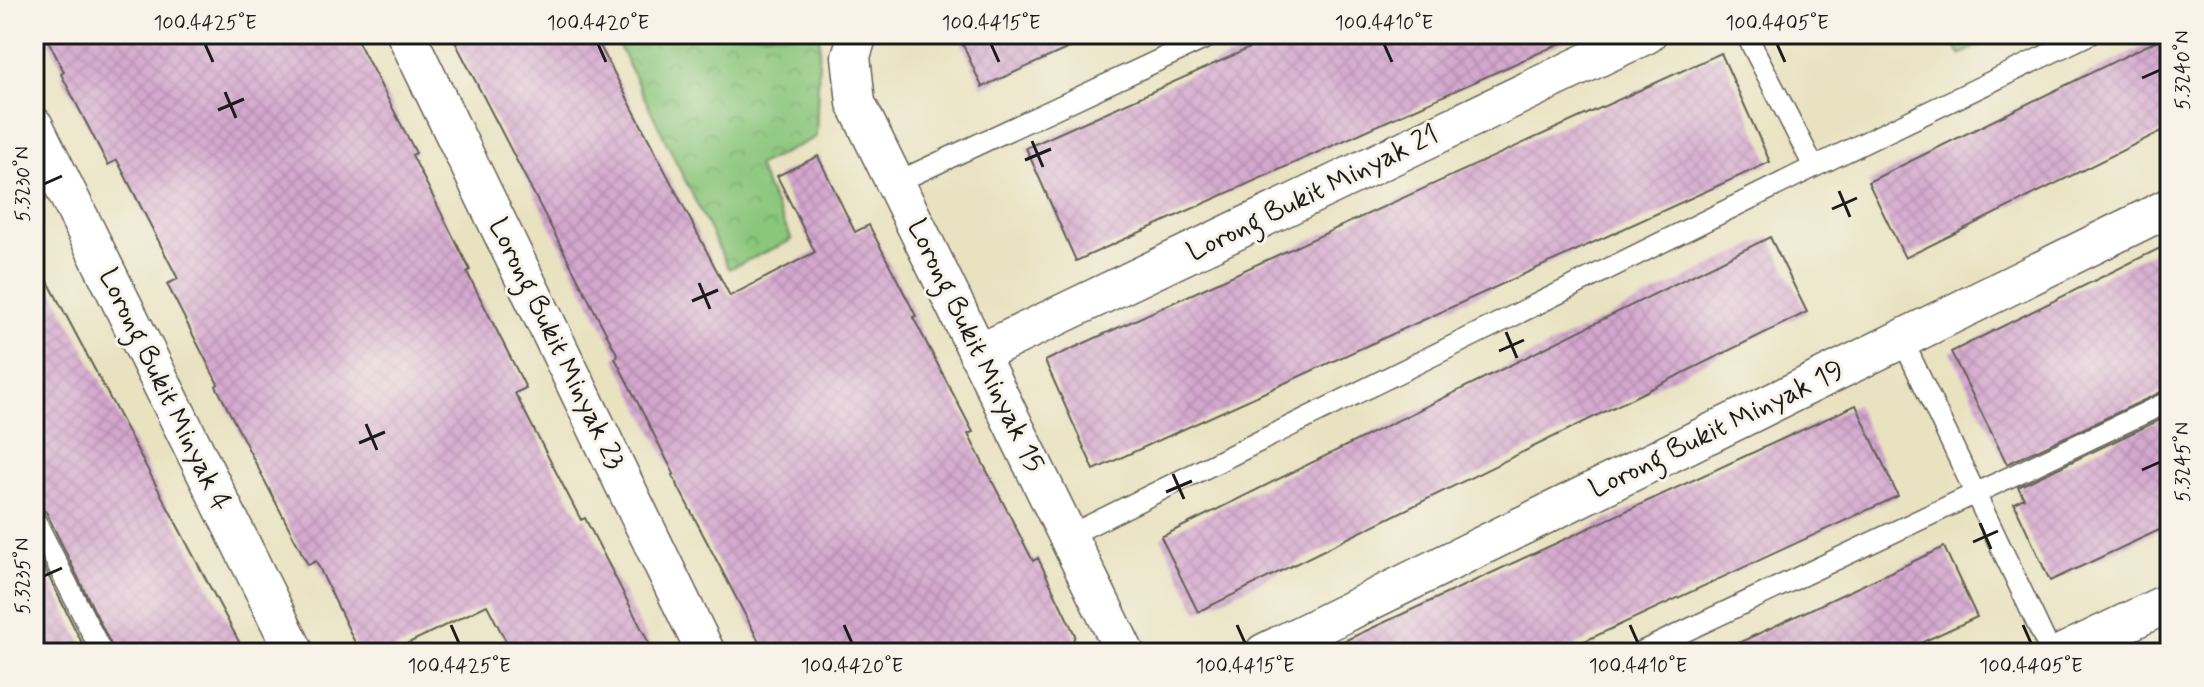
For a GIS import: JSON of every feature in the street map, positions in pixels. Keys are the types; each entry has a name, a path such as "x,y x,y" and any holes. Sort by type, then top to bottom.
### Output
{"street":[{"name":"Lorong Bukit Minyak 23","path":"406,34 706,653"},
{"name":"Lorong Bukit Minyak 15","path":"858,34 851,56 856,103 1125,653"},
{"name":"Lorong Bukit Minyak 21","path":"978,354 1647,34"},
{"name":"Lorong Bukit Minyak 4","path":"34,126 295,653"},
{"name":"Lorong Bukit Minyak 19","path":"1264,653 2170,207"},
{"path":"2063,653 2170,602"}],"lane":[{"path":"895,183 1215,34"},
{"path":"1746,34 1814,167"},
{"path":"1068,536 2090,34"},
{"path":"1902,339 2051,653"},
{"path":"1639,653 2170,401"},
{"path":"34,518 102,653"}],"green space":[{"path":"613,34 820,34 816,137 757,166 792,240 729,269"},
{"path":"1950,34 2004,34 1960,55"}],"building":[{"path":"45,34 354,34 416,153 412,155 526,388 515,393 581,520 585,518 654,653 512,653 487,605 388,653 360,653 316,561 308,565 216,386 218,384 167,284 178,279 117,160 108,165 61,74 64,72"},
{"path":"451,34 594,34 730,296 815,252 777,176 818,156 855,232 869,225 916,316 913,317 973,432 968,434 1033,561 1038,558 1075,635 1069,653 765,653 672,475 615,358 618,356"},
{"path":"958,34 1100,34 982,87"},
{"path":"1281,34 1581,34 1076,261 1026,148"},
{"path":"2170,34 2170,127 1905,258 1868,182"},
{"path":"1721,53 1770,162 1094,470 1045,361"},
{"path":"1770,237 1807,312 1198,612 1161,537"},
{"path":"2170,243 2170,388 2007,464 1951,352"},
{"path":"34,255 245,653 115,653 46,512 34,505"},
{"path":"1856,405 1898,496 1559,653 1318,653"},
{"path":"2170,415 2170,525 2050,581 2014,503 2024,498 2018,487"},
{"path":"34,547 87,653 34,653"},
{"path":"1944,547 1977,617 1899,653 1717,653"}]}
